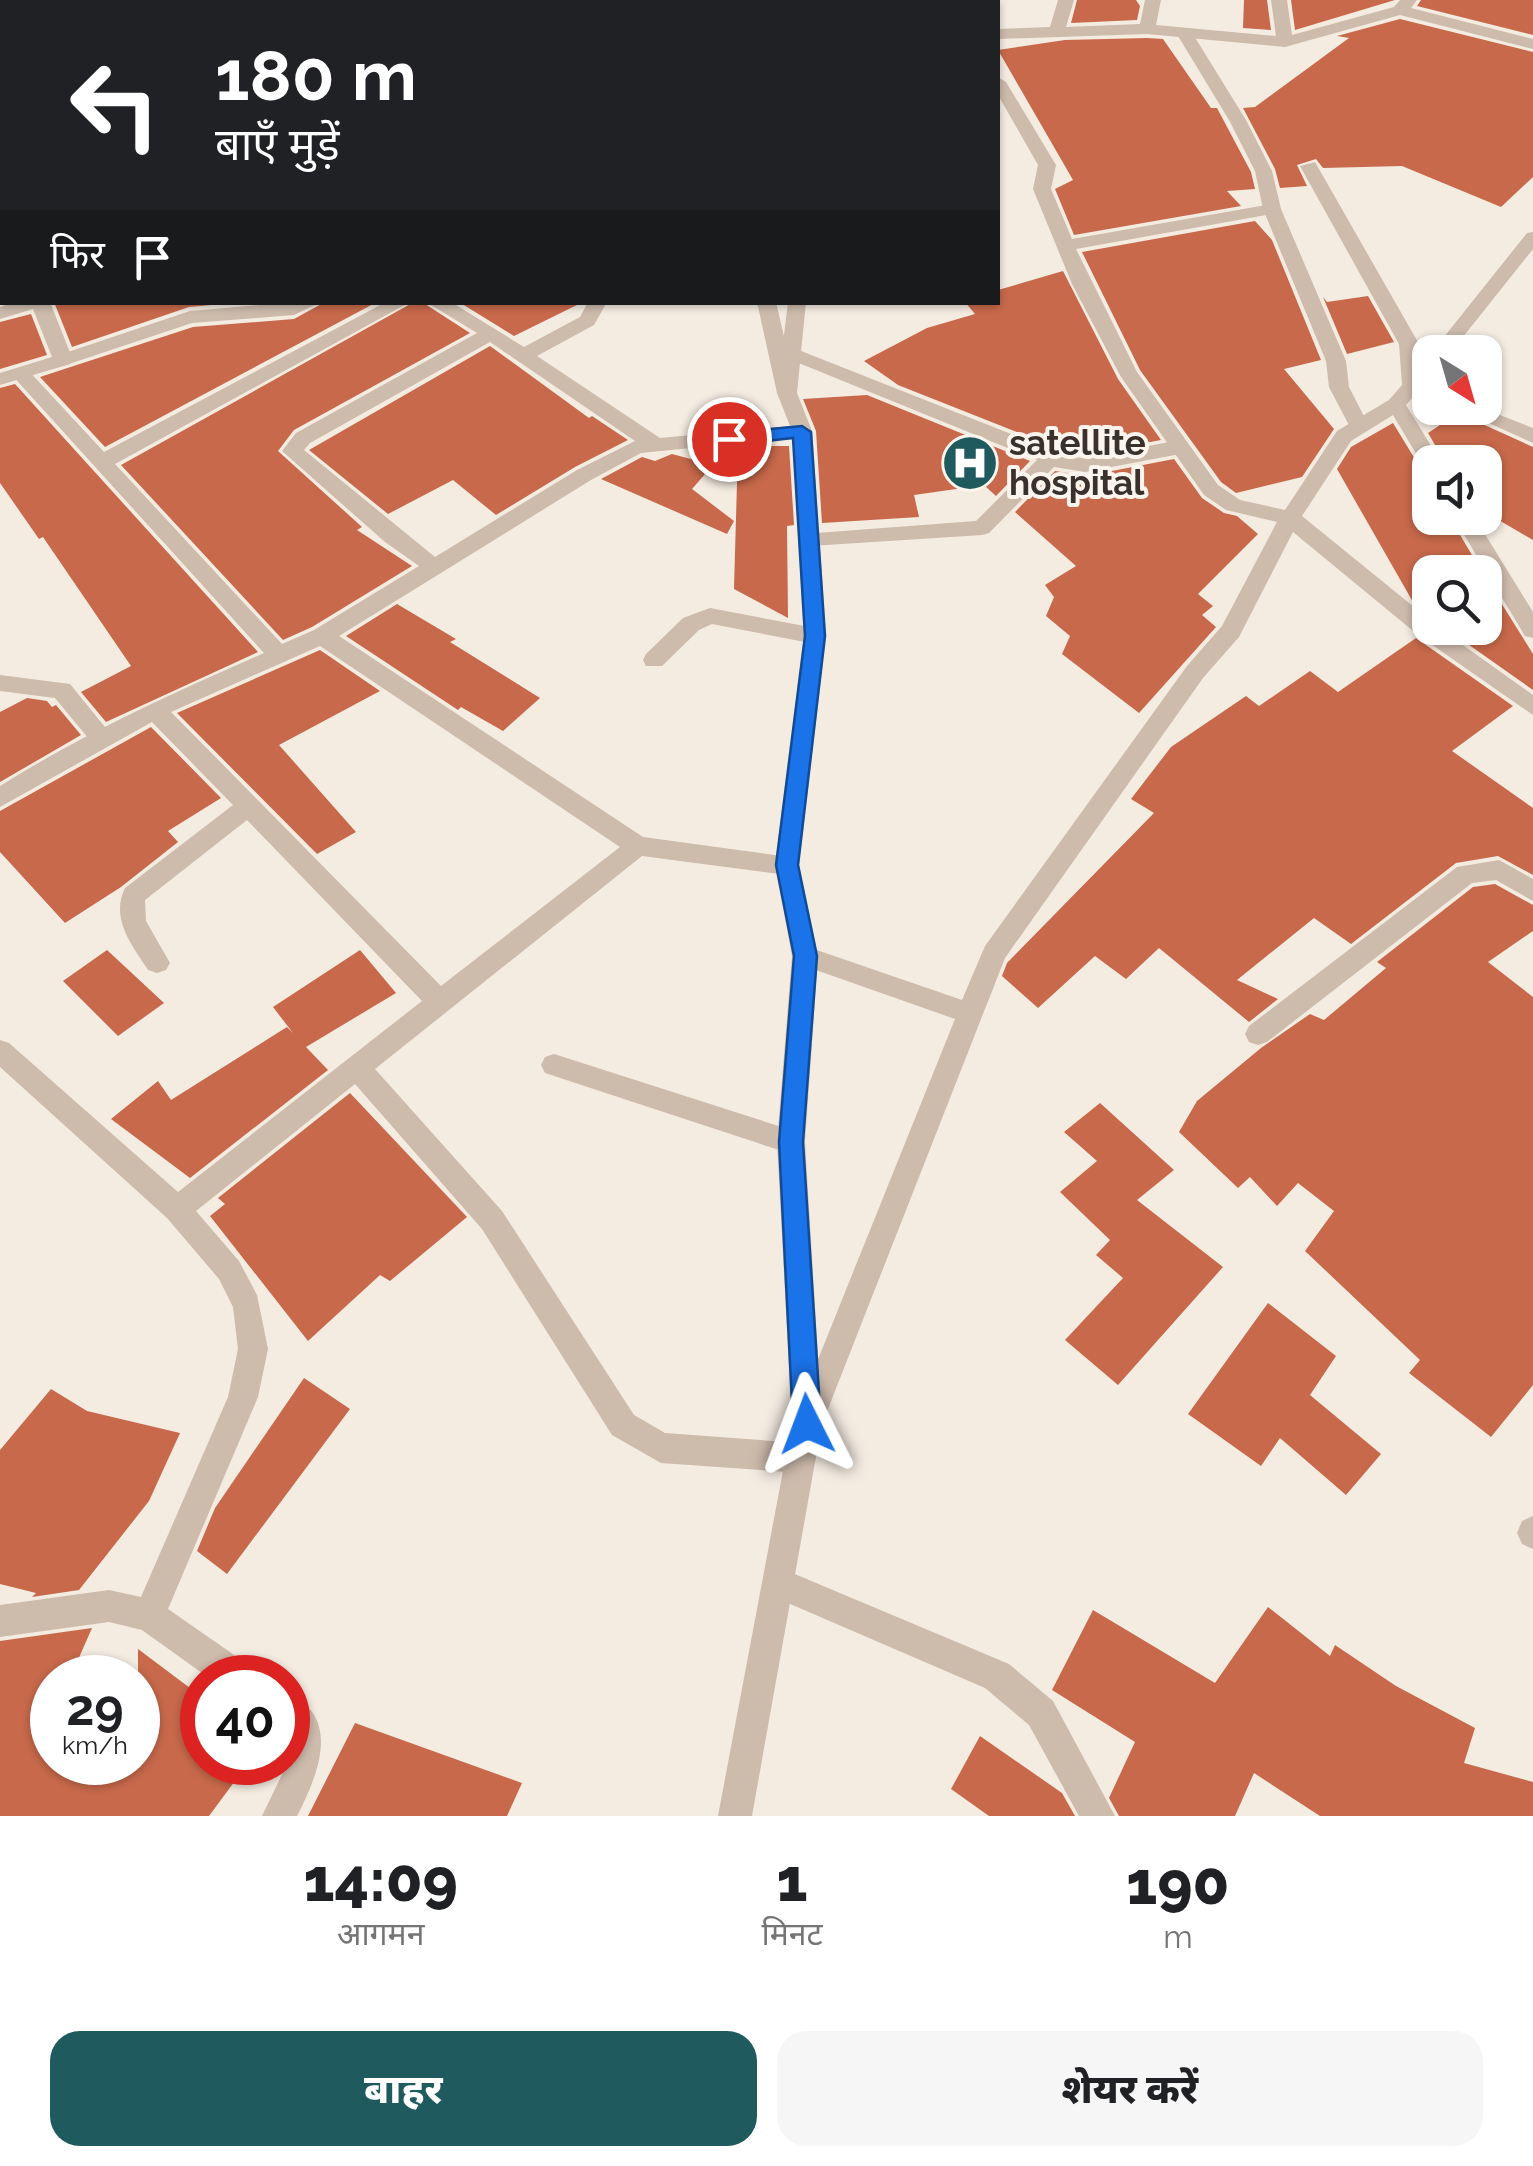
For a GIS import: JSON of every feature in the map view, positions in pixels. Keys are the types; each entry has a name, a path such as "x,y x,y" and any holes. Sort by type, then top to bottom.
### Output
{"street":[{"path":"1057,32 1066,0"},
{"path":"1147,29 1152,0"},
{"path":"1280,0 1285,42"},
{"path":"1000,34 1147,29 1285,42 1404,5 1533,44"},
{"path":"1183,31 1253,148 1274,197 1272,208 1336,362 1339,387 1359,426"},
{"path":"1000,85 1046,165 1042,190 1081,284 1128,373 1211,490 1233,505 1290,518 1426,628 1533,707"},
{"path":"736,1816 807,1424 994,953 1195,672 1231,631 1290,518 1344,436 1412,396 1409,344 1309,166"},
{"path":"1068,245 1272,208"},
{"path":"1455,335 1533,237"},
{"path":"0,313 28,305"},
{"path":"39,305 63,360"},
{"path":"10,376 190,316 304,305"},
{"path":"104,461 395,305"},
{"path":"441,305 657,446"},
{"path":"523,356 587,321 596,305"},
{"path":"767,305 787,392 802,432 815,636 787,865 805,956 791,1142 807,1424"},
{"path":"787,392 797,305"},
{"path":"435,566 292,451 303,438 490,334"},
{"path":"792,352 1050,459 1085,465 1180,447"},
{"path":"10,376 104,461 278,654"},
{"path":"1502,423 1533,436"},
{"path":"0,798 155,710 322,636 584,475 637,447 802,432"},
{"path":"810,538 982,528 1050,459"},
{"path":"1474,535 1533,630"},
{"path":"654,660 691,624 710,616 815,636"},
{"path":"322,636 638,846 787,865"},
{"path":"0,683 62,690 101,738"},
{"path":"155,710 439,1001"},
{"path":"157,962 132,919 129,906 134,894 248,806"},
{"path":"177,1209 638,846"},
{"path":"1258,1034 1466,874 1499,870 1533,892"},
{"path":"805,956 970,1014"},
{"path":"0,1051 177,1209 229,1270 247,1305 252,1349 244,1397 149,1614"},
{"path":"554,1065 791,1142"},
{"path":"356,1066 492,1220 623,1425 661,1448 801,1458"},
{"path":"778,1583 997,1676 1041,1713 1098,1816"},
{"path":"0,1621 109,1606 149,1614 206,1655"},
{"path":"279,1816 295,1785"}],"building":[{"path":"1077,0 1136,0 1140,6 1137,20 1071,23"},
{"path":"1244,0 1267,0 1271,30 1243,28"},
{"path":"1291,0 1395,0 1295,30"},
{"path":"1421,0 1533,0 1533,35 1417,6"},
{"path":"1400,19 1533,52 1533,177 1501,207 1402,166 1323,168 1316,159 1297,165 1307,186 1280,188 1275,169 1243,108 1255,107 1349,38 1337,36"},
{"path":"1163,39 1211,108 1217,108 1251,172 1255,189 1227,191 1241,206 1074,235 1055,189 1073,180 1000,53 1000,50 1065,40"},
{"path":"1255,221 1272,240 1321,360 1284,369 1334,429 1302,477 1236,493 1221,482 1140,370 1082,252"},
{"path":"1063,271 1118,379 1161,440 1085,454 1070,453 898,385 864,361 927,328 975,314 968,305 1000,305 1000,289"},
{"path":"1368,296 1394,342 1347,354 1323,297 1327,302"},
{"path":"55,305 211,305 189,307 72,347"},
{"path":"320,305 371,305 105,447 40,377 193,327 294,319"},
{"path":"409,305 427,305 470,333 294,430 278,451 362,527 357,530 412,566 312,627 283,640 121,465"},
{"path":"464,305 577,305 514,336"},
{"path":"31,314 47,355 0,369 0,322"},
{"path":"490,346 589,418 592,416 628,440 496,515 453,480 388,514 309,450"},
{"path":"15,384 258,652 106,722 81,692 131,666 43,537 39,539 0,483 0,388"},
{"path":"867,395 1030,461 996,496 984,485 914,495 919,517 822,523 816,431 803,399"},
{"path":"1393,423 1412,454 1412,535 1460,535 1472,555 1412,555 1412,600 1337,469 1351,447"},
{"path":"1440,425 1484,425 1533,447 1533,540 1502,522 1502,445 1435,445 1428,433"},
{"path":"789,446 794,525 787,526 788,618 734,589 738,447"},
{"path":"672,454 713,465 692,489 734,521 727,534 601,479 642,457 655,461"},
{"path":"1174,459 1202,498 1224,513 1237,516 1258,534 1198,594 1213,606 1202,615 1216,627 1139,713 1062,654 1070,636 1046,616 1054,597 1045,585 1076,566 1015,512 1055,471 1086,476"},
{"path":"397,604 456,639 450,642 540,698 503,731 461,707 458,710 346,636"},
{"path":"1502,604 1533,654 1533,690 1469,645 1502,645"},
{"path":"1412,641 1412,645 1426,645 1513,706 1452,751 1533,808 1533,875 1498,856 1456,863 1351,944 1314,918 1237,980 1278,999 1249,1022 1159,948 1126,979 1095,956 1038,1008 1002,976 1007,963 1154,813 1131,799 1171,747 1246,696 1259,706 1310,671 1338,692"},
{"path":"320,650 380,691 279,745 356,832 317,854 177,713"},
{"path":"27,698 56,705 81,735 0,782 0,712"},
{"path":"151,727 221,798 168,831 178,842 121,887 65,923 0,852 0,811"},
{"path":"1495,884 1533,905 1533,931 1488,962 1533,997 1533,1385 1491,1437 1409,1373 1420,1360 1305,1251 1334,1211 1298,1183 1277,1206 1250,1177 1238,1188 1179,1132 1197,1101 1261,1048 1310,1014 1324,1020 1386,968 1377,962 1473,887"},
{"path":"107,950 164,1003 118,1036 63,981"},
{"path":"360,950 396,993 306,1047 328,1070 190,1178 111,1119 158,1081 171,1100 287,1027 293,1033 273,1007"},
{"path":"350,1093 467,1217 390,1281 380,1275 308,1341 210,1216 225,1204 218,1198"},
{"path":"1100,1103 1174,1170 1137,1200 1223,1267 1118,1385 1065,1340 1123,1278 1096,1255 1110,1240 1060,1192 1097,1161 1064,1132"},
{"path":"1268,1303 1336,1356 1310,1395 1381,1454 1346,1495 1280,1438 1261,1466 1188,1414"},
{"path":"304,1378 350,1409 227,1574 197,1551 215,1508"},
{"path":"51,1389 87,1411 180,1433 149,1501 79,1590 32,1597 36,1593 0,1584 0,1450"},
{"path":"1268,1607 1330,1656 1335,1645 1396,1686 1475,1728 1464,1763 1533,1782 1533,1816 1320,1816 1254,1773 1235,1816 1119,1816 1109,1798 1135,1742 1052,1690 1093,1610 1215,1683"},
{"path":"92,1628 80,1655 30,1655 30,1785 160,1785 160,1666 180,1680 180,1785 232,1785 209,1816 0,1816 0,1641"},
{"path":"355,1723 522,1783 507,1816 308,1816"},
{"path":"980,1736 1062,1793 1075,1816 989,1816 951,1789"}],"place":[{"name":"satellite hospital","path":"970,463"}],"route":[{"path":"729,439 802,432 815,636 787,865 805,956 791,1142 807,1424"}]}
